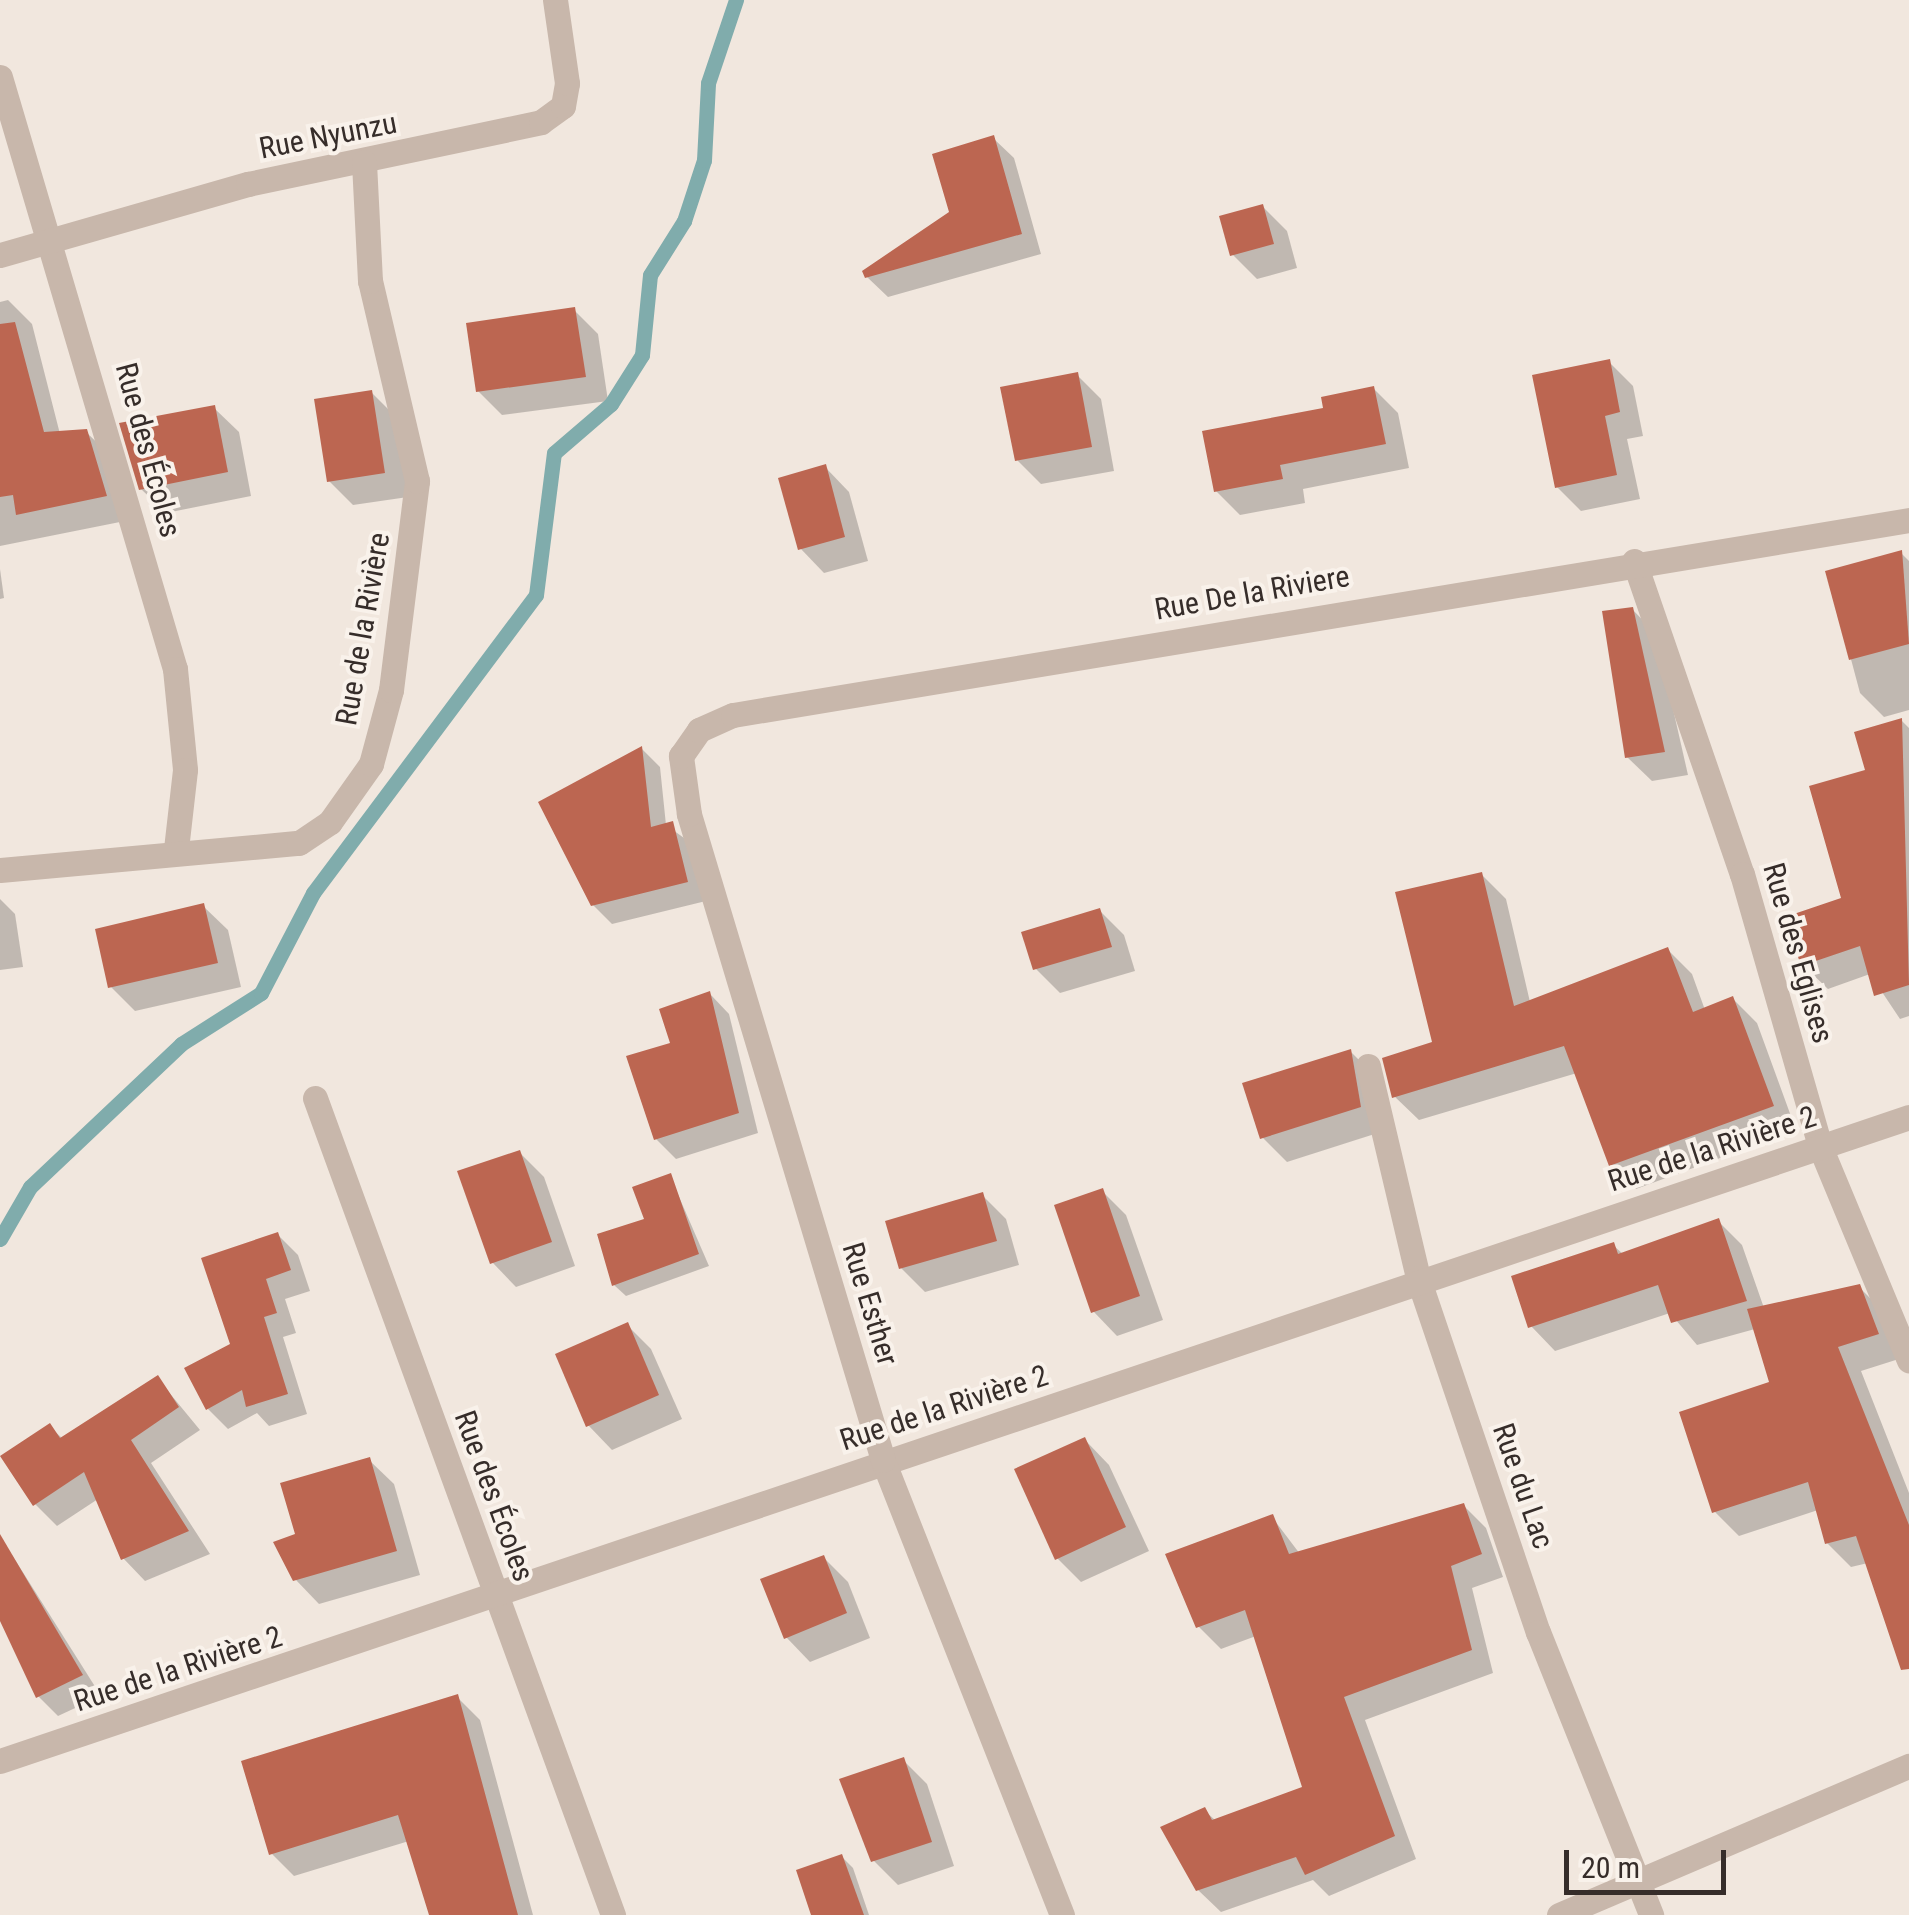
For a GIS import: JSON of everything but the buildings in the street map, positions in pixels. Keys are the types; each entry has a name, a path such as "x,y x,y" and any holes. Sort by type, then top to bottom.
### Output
{"street":[{"name":"Rue Nyunzu","path":"0,255 364,162 541,122 563,106 555,0"},
{"name":"Rue des Écoles","path":"0,77 175,669 185,770 176,849"},
{"name":"Rue de la Rivière","path":"0,870 176,849 258,852 299,843 330,822 371,764 390,690 417,481 370,281 364,162"},
{"name":"Rue De la Riviere","path":"689,814 681,756 698,730 734,715 1634,561 1909,520"},
{"name":"Rue des Eglises","path":"1634,561 1742,874 1822,1149 1909,1360"},
{"name":"Rue Esther","path":"689,814 883,1460 1062,1915"},
{"name":"Rue du Lac","path":"1368,1066 1418,1278 1538,1632 1651,1915"},
{"name":"Rue des Écoles","path":"315,1098 613,1915"},
{"name":"Rue de la Rivière 2","path":"0,1762 497,1599 883,1460 1909,1117"},
{"path":"1559,1915 1909,1766"}],"waterway":[{"path":"0,1239 30,1187 181,1044 261,993 313,893 536,595 554,453 611,404 642,355 650,275 684,221 704,160 708,83 736,0"}]}
